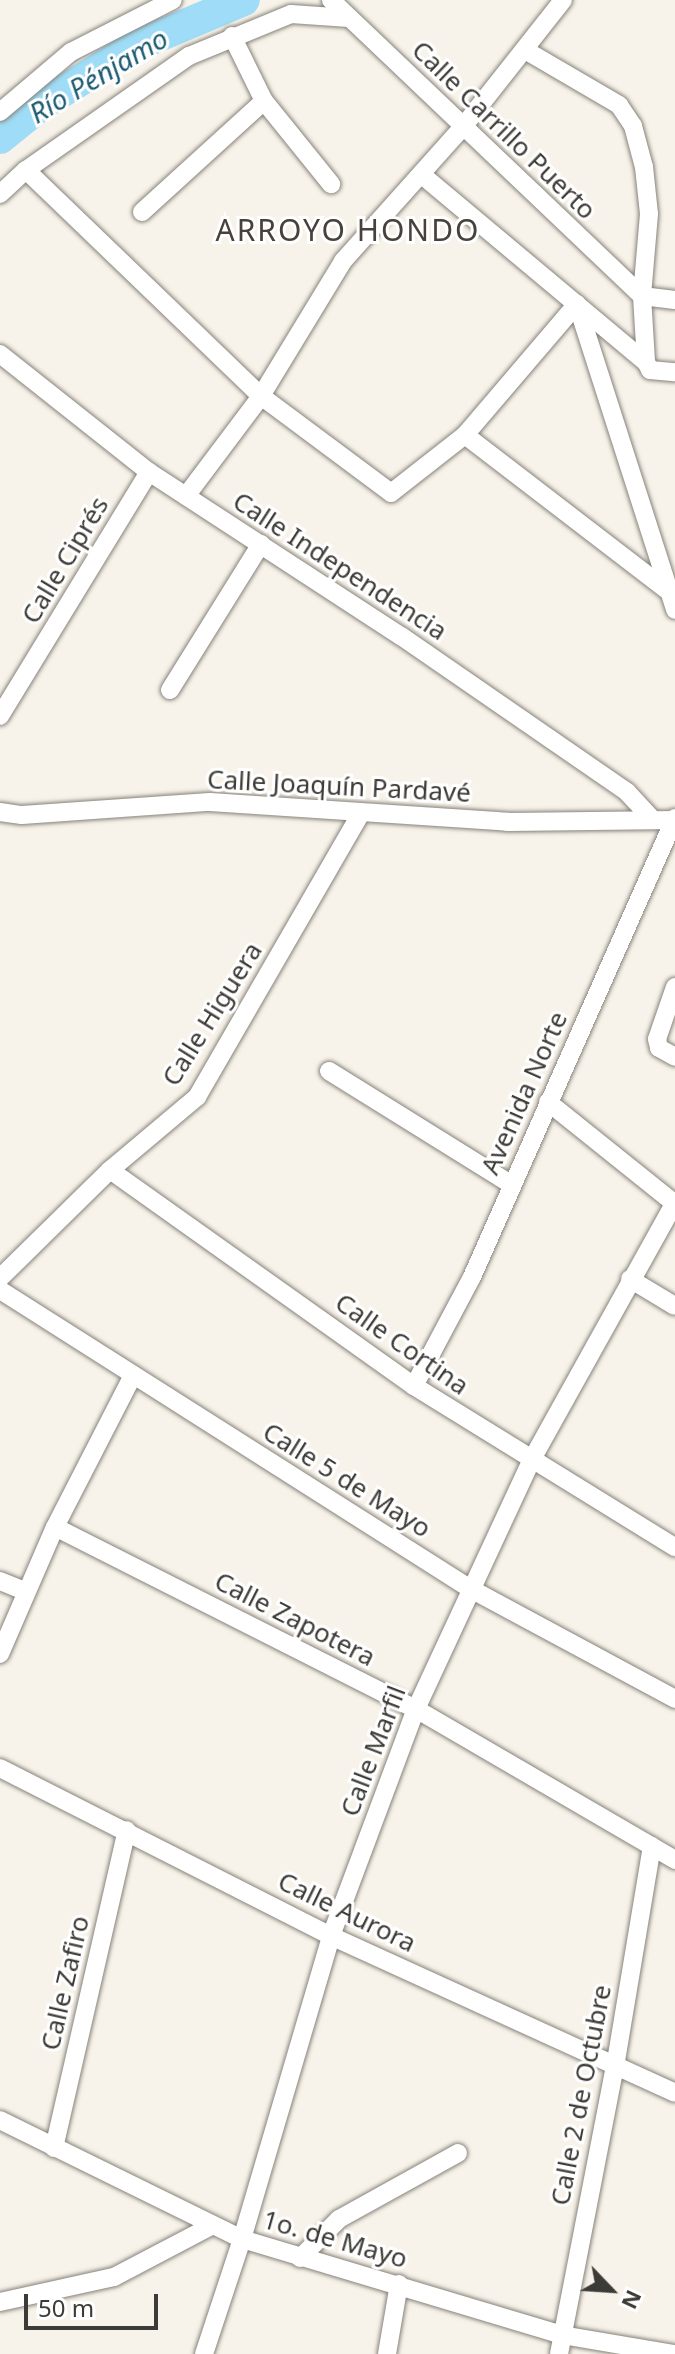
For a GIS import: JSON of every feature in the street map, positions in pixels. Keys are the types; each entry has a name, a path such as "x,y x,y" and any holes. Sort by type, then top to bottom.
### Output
{"street":[{"path":"0,112 71,52 173,0"},
{"path":"186,496 261,396 343,261 462,128 563,0"},
{"name":"Calle Carrillo Puerto","path":"333,2 642,296"},
{"path":"0,194 26,170 189,56 291,14 349,18"},
{"path":"232,36 264,101 331,184"},
{"path":"525,50 619,105 633,126 644,167 649,214 642,296 648,366"},
{"path":"142,212 264,101"},
{"path":"26,170 261,396 391,493 465,435 577,304"},
{"path":"422,175 648,366 675,372"},
{"path":"642,296 675,300"},
{"path":"577,304 675,610"},
{"name":"Calle Independencia","path":"2,362 149,472 261,544 627,792 652,819"},
{"path":"465,435 666,589"},
{"name":"Calle Ciprés","path":"0,716 149,472"},
{"path":"170,690 261,544"},
{"name":"Calle Joaquín Pardavé","path":"0,812 22,815 210,802 508,822 674,819"},
{"name":"Calle Higuera","path":"0,1278 110,1170 197,1097 361,813"},
{"name":"Avenida Norte","path":"414,1386 472,1277 674,819"},
{"path":"675,987 657,1039 659,1048 675,1057"},
{"path":"329,1071 512,1185"},
{"path":"548,1102 675,1203"},
{"name":"Calle Cortina","path":"110,1170 414,1386 531,1461 675,1547"},
{"name":"Calle Marfil","path":"204,2354 242,2239 331,1936 416,1709 469,1588 531,1461 675,1203"},
{"path":"630,1279 675,1306"},
{"name":"Calle 5 de Mayo","path":"0,1290 469,1588 675,1699"},
{"path":"0,1654 55,1527 133,1375"},
{"name":"Calle Zapotera","path":"55,1527 416,1709 675,1860"},
{"path":"0,1581 25,1591"},
{"name":"Calle Aurora","path":"0,1768 331,1936 675,2093"},
{"name":"Calle Zafiro","path":"54,2148 127,1830"},
{"name":"Calle 2 de Octubre","path":"561,2344 615,2067 652,1846"},
{"name":"1o. de Mayo","path":"0,2120 242,2239 399,2284 561,2344 674,2354"},
{"path":"300,2258 339,2219 458,2153"},
{"path":"0,2302 114,2277 211,2226"},
{"path":"387,2354 399,2284"}],"waterway":[{"name":"Río Pénjamo","path":"0,138 42,104 135,46 244,0"}],"district":[{"name":"ARROYO HONDO","path":"348,230"}]}
